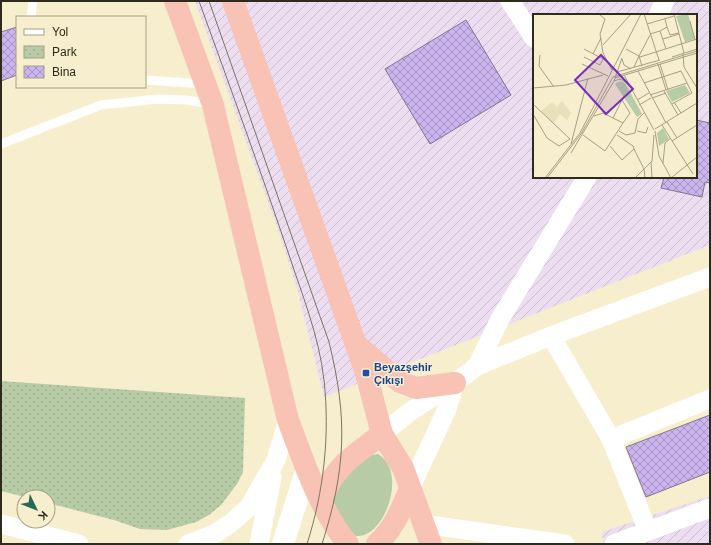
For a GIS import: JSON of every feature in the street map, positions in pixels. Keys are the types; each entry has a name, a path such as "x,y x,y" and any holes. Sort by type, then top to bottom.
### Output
{"highway":[{"path":"176,1 214,105 288,420 307,468 331,520 348,544"},
{"path":"233,1 366,373 382,434 403,468 427,534"},
{"path":"355,343 400,382 416,388 455,383"},
{"path":"321,499 328,483 346,460 382,434"},
{"path":"378,544 388,534 398,518 410,489"}],"main road":[{"path":"283,544 307,468"}],"street":[{"path":"510,1 533,36"},
{"path":"658,14 665,1"},
{"path":"478,366 500,319 586,178"},
{"path":"382,434 478,366 551,336 710,278"},
{"path":"551,336 611,439 648,531"},
{"path":"410,489 446,409 455,383"},
{"path":"611,439 710,399"},
{"path":"259,544 276,460 288,420"},
{"path":"188,544 216,533 231,523 249,507 276,460"},
{"path":"614,544 710,508"},
{"path":"1,524 79,544"},
{"path":"427,534 565,544"}],"lane":[{"path":"31,16 34,1"},
{"path":"146,80 206,84"},
{"path":"1,144 101,105 158,99 186,100 214,105"}],"shaded area":[{"path":"195,1 710,1 710,245 324,397 297,289 280,235"},
{"path":"710,496 710,544 603,544 602,532"}],"green space":[{"path":"1,381 245,398 243,472 237,484 221,505 209,515 196,522 167,530 140,529 114,520 56,505 56,489 16,489 16,495 1,491"},
{"path":"378,454 387,463 392,476 392,491 388,505 382,519 373,529 363,535 352,535 329,497 331,485 372,455"}],"building":[{"path":"466,20 511,95 430,144 385,69"},
{"path":"16,27 16,75 1,81 1,32"},
{"path":"697,120 710,123 710,183 705,182 702,197 661,188 664,178 697,178"},
{"path":"710,415 710,472 646,497 626,447"}],"tram line":[{"path":"199,1 304,297 322,363 326,401 326,442 318,504 307,544"},
{"path":"209,1 329,342 335,370 339,396 342,444 336,492 322,544"}],"place":[{"name":"Beyazşehir Çıkışı","path":"366,373"}]}
